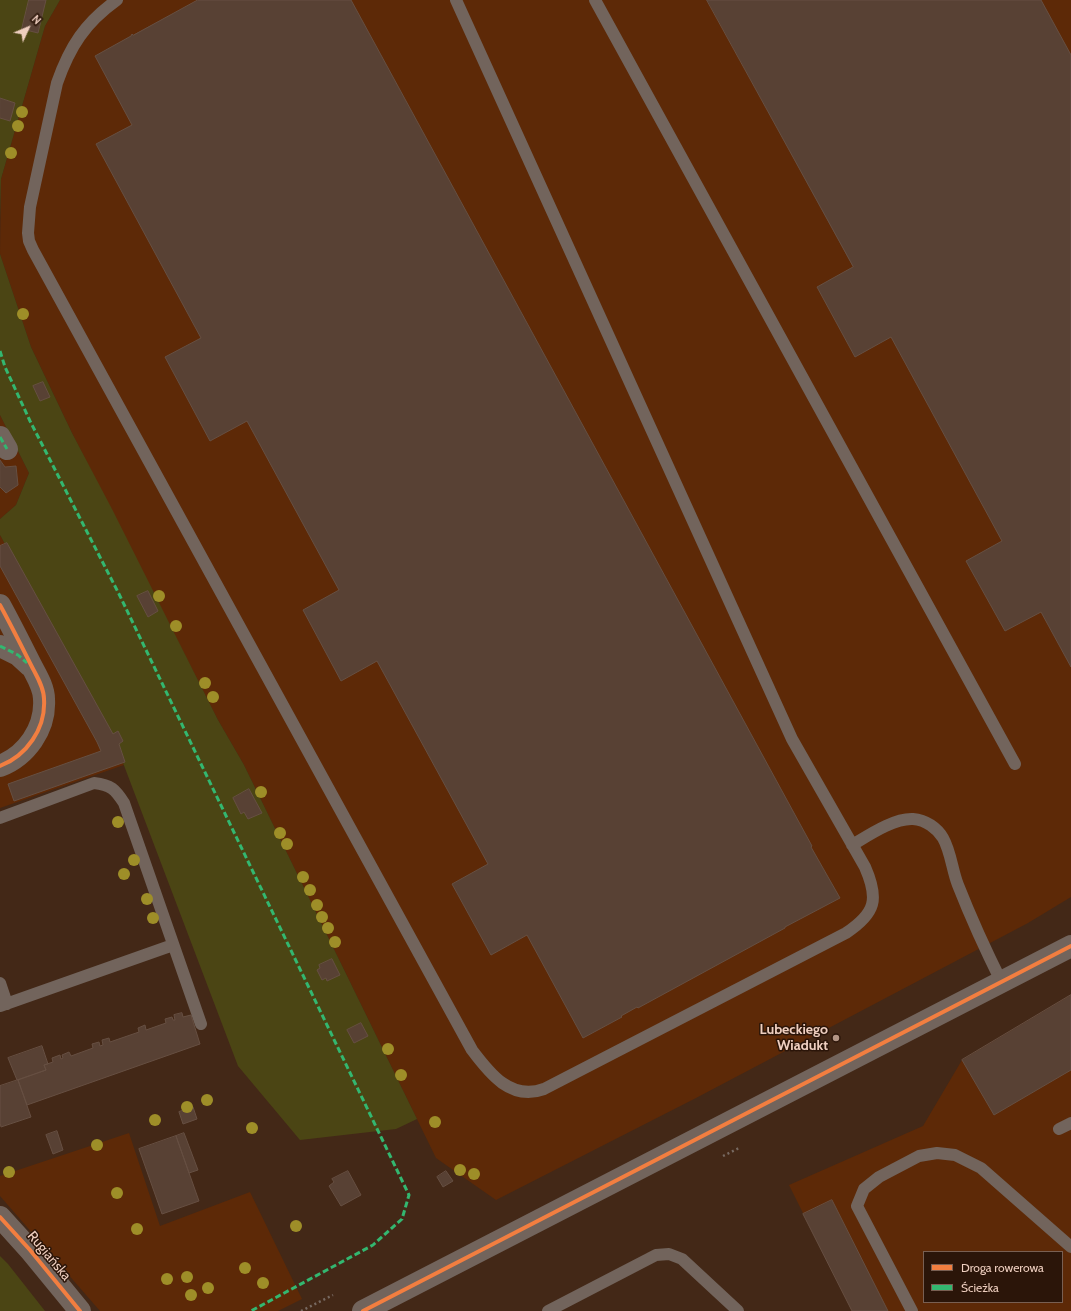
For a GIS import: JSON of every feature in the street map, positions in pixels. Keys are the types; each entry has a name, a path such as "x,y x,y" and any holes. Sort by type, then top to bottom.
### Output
{"street":[{"path":"0,605 38,678 44,699 43,716 38,731 30,745 16,758 0,766"},
{"path":"0,646 18,655 33,669"},
{"path":"363,1311 831,1069 1002,983 1071,946"},
{"name":"Rugiańska","path":"0,1217 30,1250 80,1311"}],"lane":[{"path":"117,0 84,29 64,64 57,84 34,187 28,220 29,241 472,1050 494,1076 514,1090 534,1092 544,1089 846,933 869,912 873,904 874,894 867,872 792,739 456,0"},
{"path":"595,0 1015,764"},
{"path":"0,818 94,783 112,787 124,803 172,945 201,1024"},
{"path":"852,845 881,828 903,820 914,819 922,821 937,830 946,844 958,886 973,922 1002,983"},
{"path":"0,983 4,1005 172,945"},
{"path":"1058,1129 1071,1123"},
{"path":"912,1311 857,1206 864,1189 879,1177 919,1156 937,1152 954,1154 981,1168 1071,1247"},
{"path":"548,1311 656,1255 669,1254 682,1259 738,1311"}],"path":[{"path":"723,1156 739,1148"},
{"path":"301,1311 332,1295"}],"shaded area":[{"path":"0,0 60,0 45,26 1,179 0,220"},
{"path":"60,0 1071,0 1071,897 1028,923 696,1098 496,1200 436,1158 244,765 218,720 72,433 31,347 0,254 1,179 45,26"},
{"path":"0,254 31,347 72,433 218,720 244,765 417,1119 396,1129 300,1140 238,1066 117,747 0,535 0,519 16,505 29,473 0,415"},
{"path":"0,415 29,473 16,505 0,519"},
{"path":"0,535 117,747 124,765 0,808"},
{"path":"1071,995 1071,1311 852,1311 789,1185 923,1126 962,1060"},
{"path":"129,1133 160,1226 250,1192 302,1299 278,1311 100,1311 0,1196 0,1176"},
{"path":"0,1256 8,1264 45,1311 0,1311"}],"building":[{"path":"29,0 46,0 38,33 22,29"},
{"path":"198,0 351,0 840,898 638,1008 637,1007 621,1016 622,1017 583,1038 527,935 491,955 452,884 488,864 377,661 341,681 303,610 339,590 247,421 210,441 165,357 201,338 96,144 132,125 95,56 131,36 132,34 133,35"},
{"path":"707,0 1041,0 1071,55 1071,667 1041,612 1005,631 966,561 1002,541 891,337 855,357 817,287 853,267"},
{"path":"0,98 15,103 10,121 0,118"},
{"path":"43,382 50,397 40,401 33,386"},
{"path":"0,460 5,467 16,466 18,485 6,493 0,487"},
{"path":"7,543 113,734 118,731 123,741 119,744 125,762 14,801 8,784 101,751 0,566 0,546"},
{"path":"148,591 158,611 148,617 137,596"},
{"path":"249,789 262,813 248,819 244,812 241,814 233,798"},
{"path":"332,959 340,975 327,981 326,978 322,980 317,970 320,968 319,965"},
{"path":"1071,995 1071,1070 994,1115 962,1060"},
{"path":"182,1013 183,1017 191,1015 200,1044 27,1105 18,1080 46,1070 44,1065 53,1062 52,1058 60,1055 61,1059 63,1058 62,1055 69,1052 71,1056 93,1048 92,1044 99,1042 100,1046 103,1045 102,1040 109,1038 110,1042 139,1032 138,1028 145,1025 146,1030 166,1023 165,1019 172,1017 173,1020 175,1020 174,1015"},
{"path":"361,1023 368,1036 354,1043 347,1030"},
{"path":"42,1046 48,1064 44,1065 46,1070 17,1080 8,1058"},
{"path":"18,1080 31,1117 1,1127 0,1086"},
{"path":"193,1107 197,1119 183,1124 179,1112"},
{"path":"57,1131 63,1150 53,1154 46,1135"},
{"path":"184,1133 198,1170 189,1173 176,1136"},
{"path":"176,1136 199,1201 162,1214 139,1149"},
{"path":"348,1171 361,1195 341,1206 329,1186 334,1182 332,1179"},
{"path":"446,1171 453,1181 443,1187 437,1177"},
{"path":"832,1200 888,1311 852,1311 803,1214"}],"marked path":[{"path":"0,351 5,367 30,421 119,594 409,1195 402,1219 373,1245 251,1311"},
{"path":"0,437 7,449"},
{"path":"0,646 18,655 27,663"}],"cycle path":[{"path":"0,605 39,681 44,695 44,710 38,731 26,748 18,756 0,766"},
{"path":"363,1311 1071,946"},
{"path":"0,1217 30,1250 80,1311"}],"place":[{"name":"Lubeckiego Wiadukt","path":"836,1038"}]}
